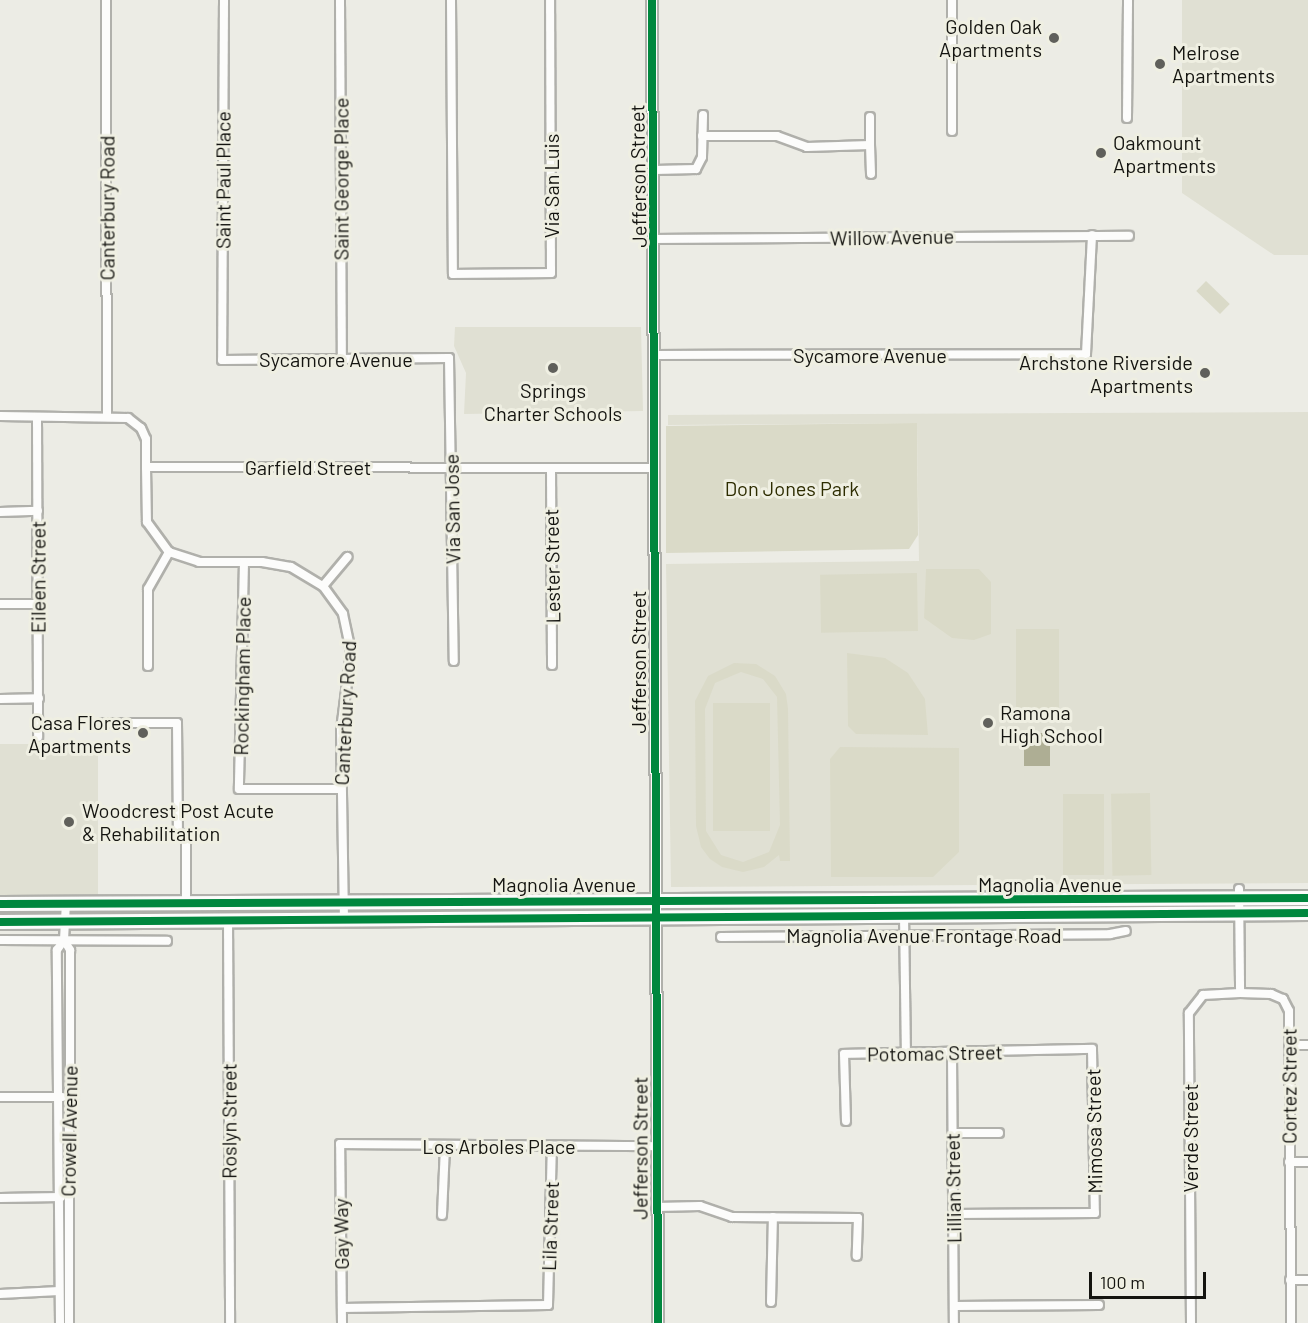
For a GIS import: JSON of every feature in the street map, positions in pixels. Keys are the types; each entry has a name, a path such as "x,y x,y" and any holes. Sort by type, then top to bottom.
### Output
{"main road":[{"name":"Magnolia Avenue","path":"0,904 655,901 1239,893 1308,898"},
{"name":"Magnolia Avenue","path":"0,922 655,915 1308,914"}],"street":[{"name":"Canterbury Road","path":"106,0 107,416"},
{"name":"Saint Paul Place","path":"222,360 224,0"},
{"name":"Saint George Place","path":"340,0 342,358"},
{"name":"Via San Luis","path":"451,0 453,274 551,273 550,0"},
{"name":"Jefferson Street","path":"652,0 656,239 653,468 658,1323"},
{"path":"952,0 952,131"},
{"path":"1127,118 1128,0"},
{"path":"655,170 696,169 702,157 703,115"},
{"path":"870,117 871,174"},
{"path":"702,136 777,136 807,147 870,145"},
{"name":"Sycamore Avenue","path":"654,355 1086,354 1092,235"},
{"name":"Willow Avenue","path":"656,239 1129,236"},
{"name":"Sycamore Avenue","path":"222,360 449,358"},
{"name":"Via San Jose","path":"449,358 454,661"},
{"path":"0,416 107,416 128,418 141,428 146,439 147,522 169,552 148,589 148,666"},
{"name":"Eileen Street","path":"37,417 39,736"},
{"name":"Garfield Street","path":"146,467 653,468"},
{"name":"Lester Street","path":"551,468 552,665"},
{"path":"0,512 38,511"},
{"name":"Canterbury Road","path":"169,552 199,562 285,565 323,586 343,614 351,641 351,672 342,714 344,920"},
{"path":"323,586 347,557"},
{"name":"Rockingham Place","path":"244,562 239,789 341,789"},
{"path":"0,604 38,604"},
{"path":"0,699 39,698"},
{"path":"103,723 177,723 178,831 186,841 186,902"},
{"path":"1239,893 1240,993"},
{"name":"Crowell Avenue","path":"60,1323 57,950 64,940 66,904"},
{"path":"904,915 906,1054"},
{"name":"Roslyn Street","path":"228,920 230,1323"},
{"name":"Magnolia Avenue Frontage Road","path":"721,937 1126,931"},
{"path":"0,940 167,941"},
{"name":"Crowell Avenue","path":"64,940 70,950 69,1323"},
{"name":"Cortez Street","path":"1240,993 1271,994 1283,999 1289,1011 1291,1323"},
{"name":"Verde Street","path":"1191,1323 1189,1013 1203,995 1240,993"},
{"path":"1289,1045 1308,1045"},
{"name":"Potomac Street","path":"846,1121 844,1054 1092,1049"},
{"name":"Mimosa Street","path":"954,1214 1095,1213 1092,1049"},
{"name":"Lillian Street","path":"952,1053 954,1323"},
{"path":"0,1097 68,1096"},
{"path":"953,1133 999,1133"},
{"name":"Los Arboles Place","path":"340,1144 657,1146"},
{"name":"Gay Way","path":"340,1144 342,1323"},
{"path":"442,1215 445,1146"},
{"name":"Lila Street","path":"342,1308 548,1305 552,1146"},
{"path":"1289,1162 1308,1162"},
{"path":"0,1198 68,1197"},
{"path":"657,1207 700,1206 732,1217 858,1218 857,1256"},
{"path":"771,1302 773,1217"},
{"path":"1290,1280 1308,1280"},
{"path":"0,1294 59,1291"},
{"path":"954,1306 1099,1305"}],"shaded area":[{"path":"1182,0 1308,0 1308,255 1274,255 1182,193"},
{"name":"Springs Charter Schools","path":"455,327 641,327 643,411 464,414 466,373 454,346"},
{"name":"Ramona High School","path":"1308,412 1308,883 671,887 666,564 919,561 917,423 668,425 668,415"},
{"path":"1024,733 1050,733 1050,766 1024,766"},
{"path":"0,744 98,744 98,896 0,896"}],"green space":[{"path":"1206,281 1230,304 1220,314 1196,291"},
{"name":"Don Jones Park","path":"917,423 918,535 909,549 666,553 666,426"},
{"path":"926,569 979,569 991,582 991,634 974,640 952,638 924,618"},
{"path":"917,573 918,631 821,633 820,575"},
{"path":"1016,629 1059,629 1059,712 1016,712"},
{"path":"847,653 885,658 908,673 925,699 928,735 856,734 848,726"},
{"path":"734,663 756,664 775,676 786,694 790,861 780,861 779,855 764,867 743,872 722,867 710,859 701,847 696,826 695,701 708,676","holes":["741,672 763,679 777,697 780,825 769,852 743,862 721,855 706,831 705,709 715,683"]},
{"path":"713,703 770,703 770,831 713,831"},
{"path":"840,747 959,748 959,852 933,877 831,877 830,759"},
{"path":"1150,793 1151,875 1112,876 1111,794"},
{"path":"1063,794 1104,794 1104,875 1063,875"}],"cycle path":[{"path":"652,0 658,1323"},
{"path":"0,904 1308,898"},
{"path":"0,922 1308,913"}],"place":[{"name":"Golden Oak Apartments","path":"1054,38"},
{"name":"Melrose Apartments","path":"1160,64"},
{"name":"Oakmount Apartments","path":"1101,153"},
{"name":"Springs Charter Schools","path":"553,368"},
{"name":"Archstone Riverside Apartments","path":"1205,373"},
{"name":"Ramona High School","path":"988,723"},
{"name":"Casa Flores Apartments","path":"143,733"},
{"name":"Woodcrest Post Acute & Rehabilitation","path":"69,822"}]}
